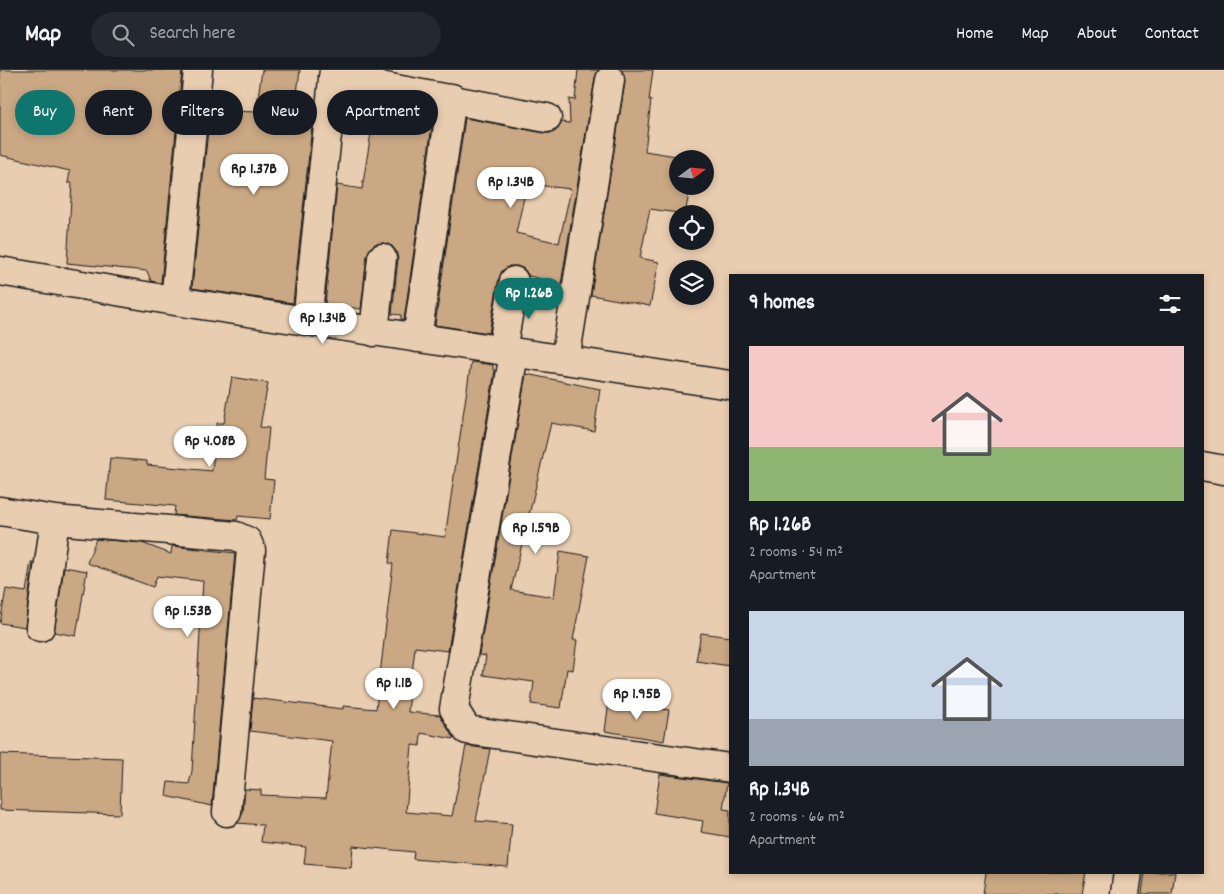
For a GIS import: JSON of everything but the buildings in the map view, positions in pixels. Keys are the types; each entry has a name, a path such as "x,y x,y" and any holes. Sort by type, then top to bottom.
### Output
{"street":[{"path":"175,301 198,70"},
{"path":"307,321 333,74 547,118"},
{"path":"565,360 610,80"},
{"path":"417,338 452,98"},
{"path":"374,332 382,258"},
{"path":"0,271 175,301 729,385"},
{"path":"514,281 508,352 454,709 467,730 729,768"},
{"path":"1204,466 1224,470"},
{"path":"0,511 55,520 236,536 243,538 249,545 227,812"},
{"path":"40,627 55,520"},
{"path":"1125,894 1128,874"}]}
